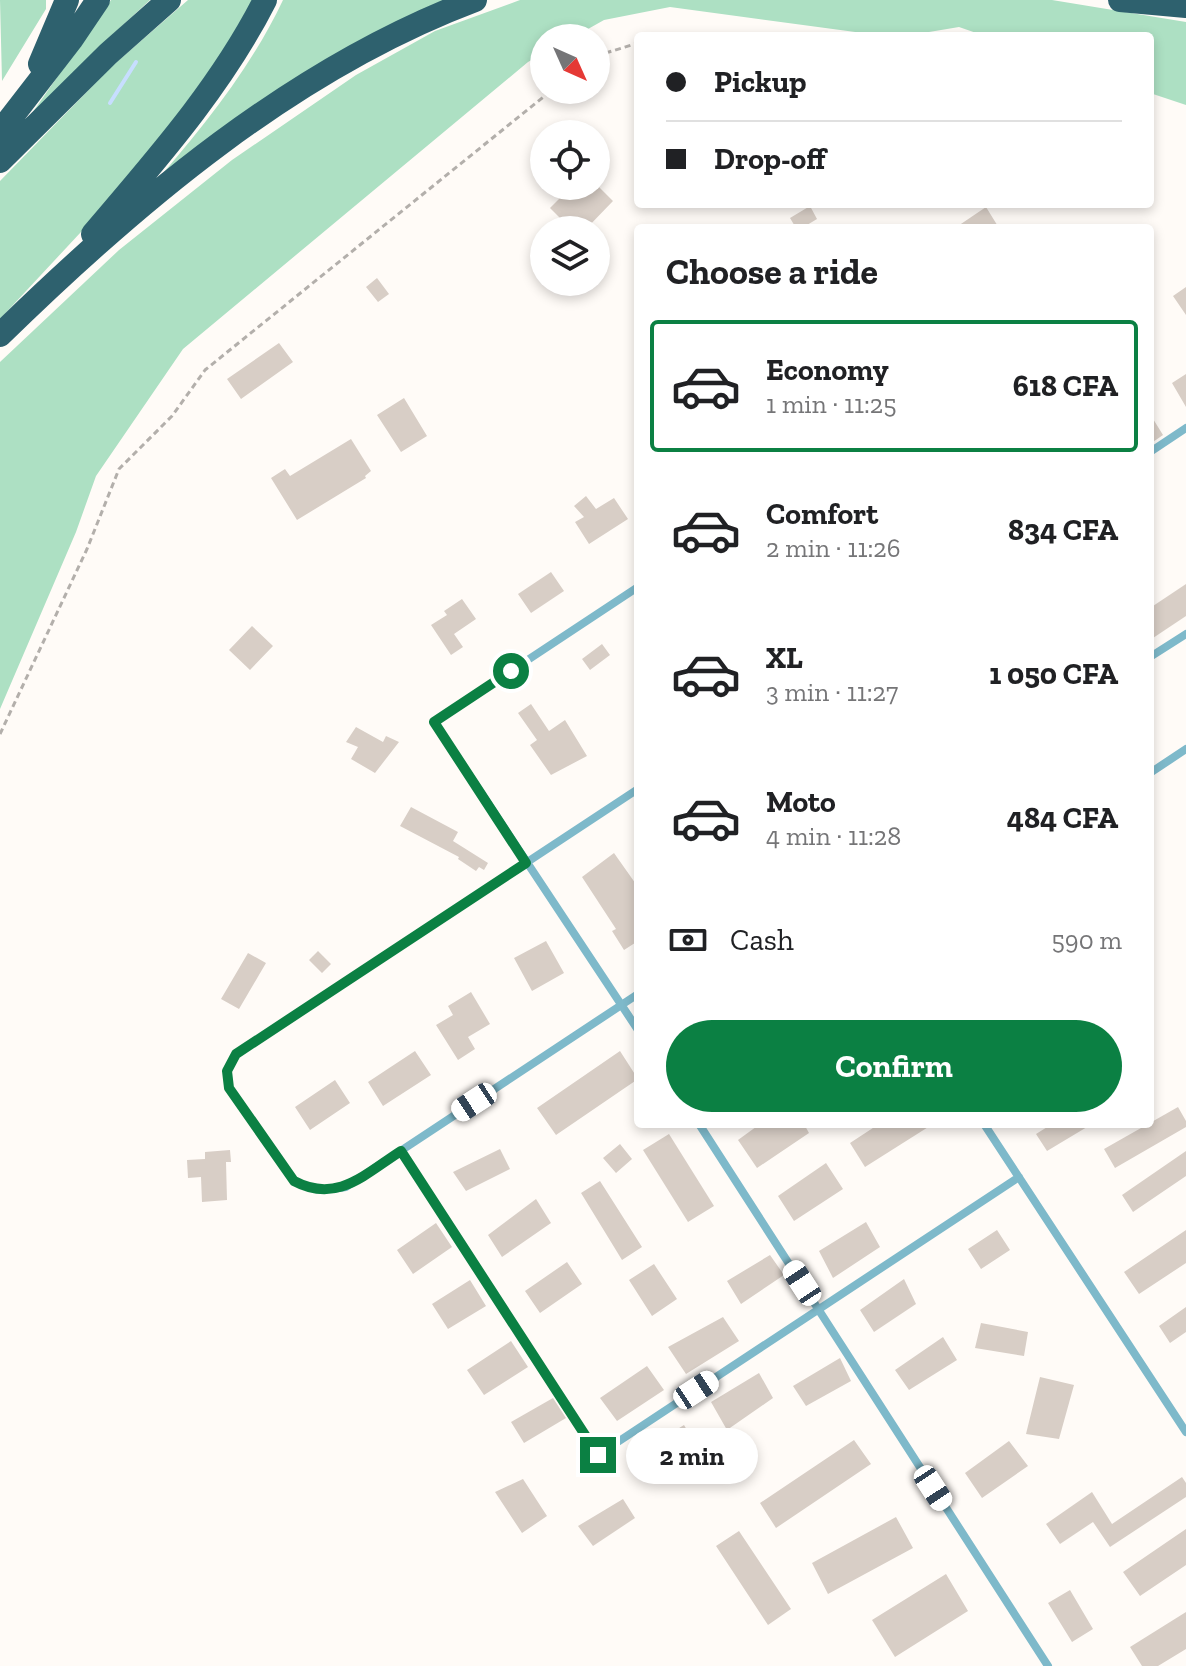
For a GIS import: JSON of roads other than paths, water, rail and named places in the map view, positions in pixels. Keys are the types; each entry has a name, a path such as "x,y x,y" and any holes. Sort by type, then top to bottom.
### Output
{"highway":[{"path":"19,108 67,0"},
{"path":"0,132 98,0"},
{"path":"0,161 85,76 169,0"},
{"path":"39,297 174,137 215,83 265,0"},
{"path":"0,335 145,205 289,94 425,19 475,0"},
{"path":"1120,0 1186,4"},
{"path":"1176,0 1186,4"}],"lane":[{"path":"1154,449 1186,428"},
{"path":"634,590 434,722 634,1024"},
{"path":"1154,654 1186,634"},
{"path":"1154,770 1186,749"},
{"path":"634,792 236,1054 227,1071 229,1088 294,1181 306,1188 324,1191 346,1187 634,997"},
{"path":"702,1128 1048,1666"},
{"path":"987,1128 1186,1432"},
{"path":"401,1151 598,1455 1019,1177"}],"waterway":[{"path":"110,103 136,62"}]}
